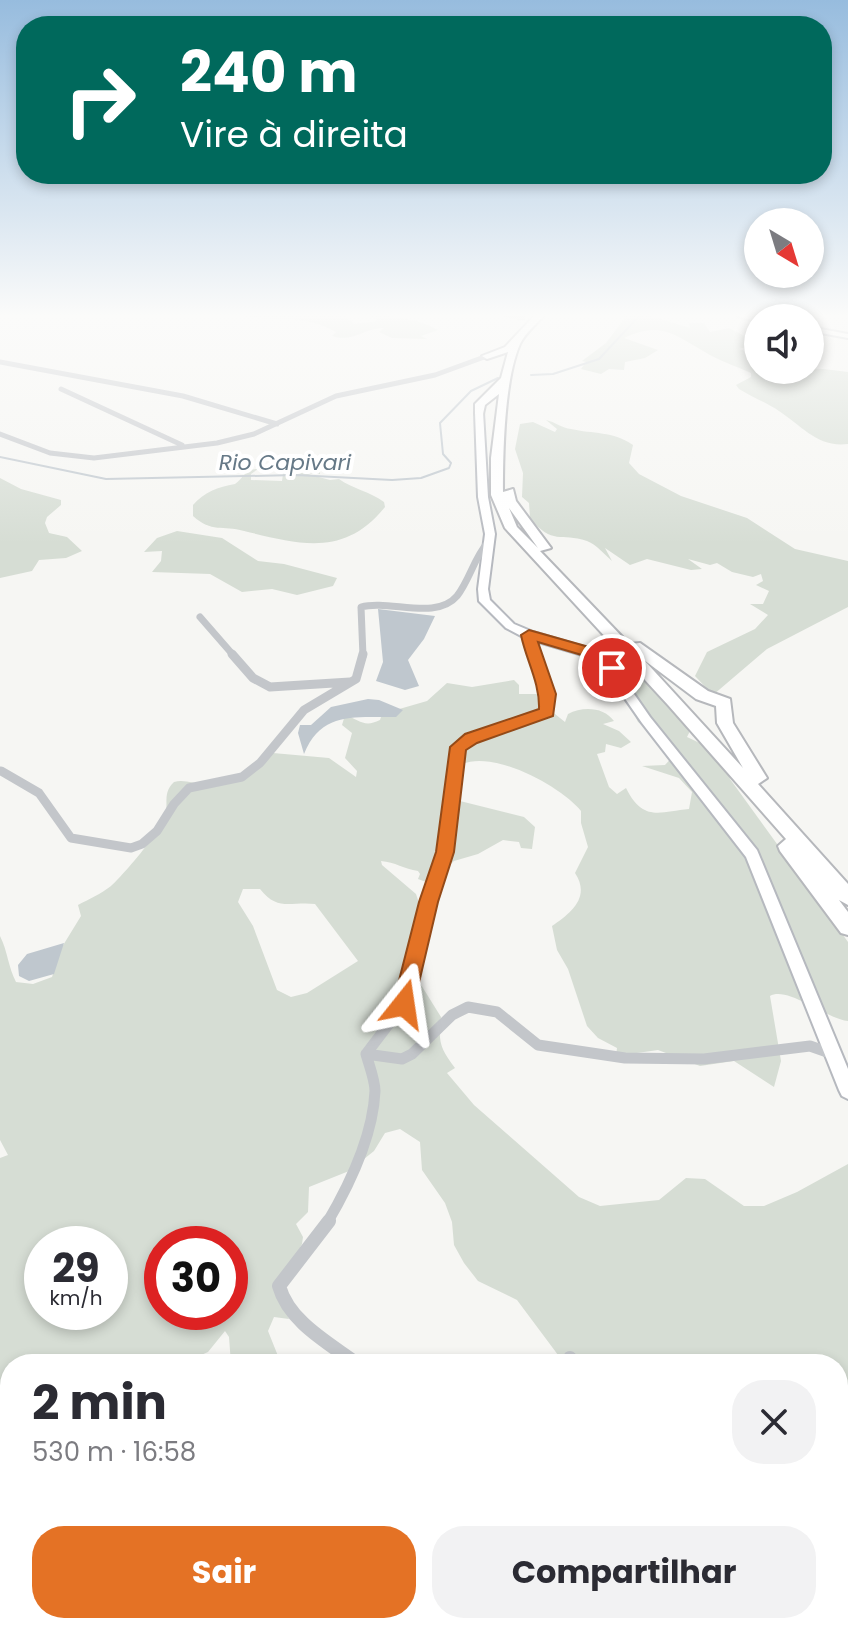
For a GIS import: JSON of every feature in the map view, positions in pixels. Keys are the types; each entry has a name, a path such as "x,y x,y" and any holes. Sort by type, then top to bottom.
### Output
{"highway":[{"path":"479,412 480,404 496,391"},
{"path":"505,391 497,495 511,528 846,878"},
{"path":"513,391 508,438 510,501 554,560 635,646 702,695 724,703 725,723 758,787 768,820 848,927"},
{"path":"479,412 493,405 502,412"},
{"path":"758,787 848,897"}],"street":[{"path":"66,391 185,447"},
{"path":"157,391 277,424"},
{"path":"0,434 50,453 94,458 242,438 336,396 358,391"},
{"path":"479,412 480,472 488,542 483,589 485,601 510,626 605,661 646,720 752,854 848,1090"},
{"path":"1,771 39,793 71,838 131,848 140,846 152,837 189,788 231,783 251,772 301,711 354,681 362,665 361,607 373,603 435,607 448,603 460,589 475,556 488,542"},
{"path":"200,617 253,678 270,687 354,681"},
{"path":"366,1054 404,1004 428,902 445,852 458,747 471,739 530,720 549,708 548,694 532,654 529,635"},
{"path":"366,1054 402,1059 412,1054 452,1015 468,1007 505,1017 538,1045 625,1058 704,1059 810,1046 833,1055"},
{"path":"344,1354 303,1323 282,1298 279,1286 322,1232 349,1186 369,1124 375,1089 366,1054"}],"shaded area":[{"path":"743,391 848,391 848,444 828,443 811,435 779,411"},
{"path":"546,420 625,440 633,445 629,463 639,474 681,496 747,518 795,549 848,561 848,607 767,649 713,695 695,676 707,652 755,629 768,615 750,604 763,604 769,591 756,585 763,581 761,574 753,577 732,572 717,563 710,565 688,559 702,569 691,570 647,559 630,565 605,548 612,561 587,541 557,537 538,527 530,518 529,503 522,497 523,473 515,449 520,424 533,422 555,432 557,429"},
{"path":"306,464 320,469 320,474 304,473 330,480 339,479 378,498 385,507 353,534 320,543 302,543 212,527 193,516 193,505 202,497 235,484 250,470 258,469 251,474 251,480 282,481 284,467"},
{"path":"0,478 21,489 61,500 61,505 47,517 45,523 49,533 67,537 82,551 66,558 39,560 32,571 0,578"},
{"path":"177,531 222,538 258,561 284,564 337,578 333,586 297,595 272,589 242,592 210,574 152,572 161,561 162,551 144,552 157,538"},
{"path":"378,609 435,616 424,639 408,660 419,686 405,690 376,681 383,662"},
{"path":"630,657 663,701 686,720 690,731 687,737 720,757 730,779 848,942 848,1021 787,995 770,996 781,1061 774,1087 734,1061 700,1066 658,1050 616,1056 617,1048 598,1038 587,1026 568,969 557,950 552,926 572,910 580,897 581,890 575,873 588,847 581,811 557,790 520,771 482,761 466,763 448,776 448,798 524,817 535,827 532,849 521,848 519,842 503,840 478,854 454,861 436,878 426,882 418,879 418,871 381,861 416,894 422,912 424,932 418,980 441,1017 441,1044 455,1068 447,1073 474,1105 579,1197 600,1206 659,1200 686,1178 705,1179 744,1206 764,1206 848,1164 848,1354 557,1354 517,1300 478,1281 464,1263 454,1245 452,1222 445,1203 422,1170 420,1142 400,1129 385,1133 374,1151 349,1171 309,1187 308,1212 296,1224 303,1237 302,1244 277,1290 289,1319 274,1317 268,1331 277,1354 230,1354 229,1337 225,1331 204,1354 0,1354 0,1158 8,1155 0,1140 0,936 16,982 33,984 52,977 62,947 81,916 78,905 111,886 132,864 162,824 167,795 174,782 205,784 224,781 273,753 329,758 356,777 357,771 345,758 352,733 342,725 345,715 362,722 375,722 380,720 382,714 427,701 447,683 472,687 514,680 519,685 519,694 543,694 550,710 565,722 568,714 580,710 593,709 605,713 614,721 603,724 619,731 631,742 621,748 606,744 605,752 597,754 609,787 617,794 626,788 632,799 645,810 660,813 689,809 692,792 679,778 642,766 665,765 675,754 668,744 638,722 620,685 597,669 597,663 603,660 627,661","holes":["243,889 260,889 279,903 315,904 358,961 307,993 291,997 277,990 253,926 238,902"]},
{"path":"368,699 403,710 396,717 342,719 330,723 311,740 304,754 298,733 300,725 311,725 331,707"},
{"path":"64,943 54,974 29,981 19,976 18,965 27,954"}],"waterway":[{"name":"Rio Capivari","path":"0,457 106,479 296,475 392,480 421,478 449,468 451,463 443,454 440,423 471,391"}],"route":[{"path":"404,1004 428,902 445,852 458,747 463,742 547,712 550,702 532,654 529,635 590,653 612,668"}]}
